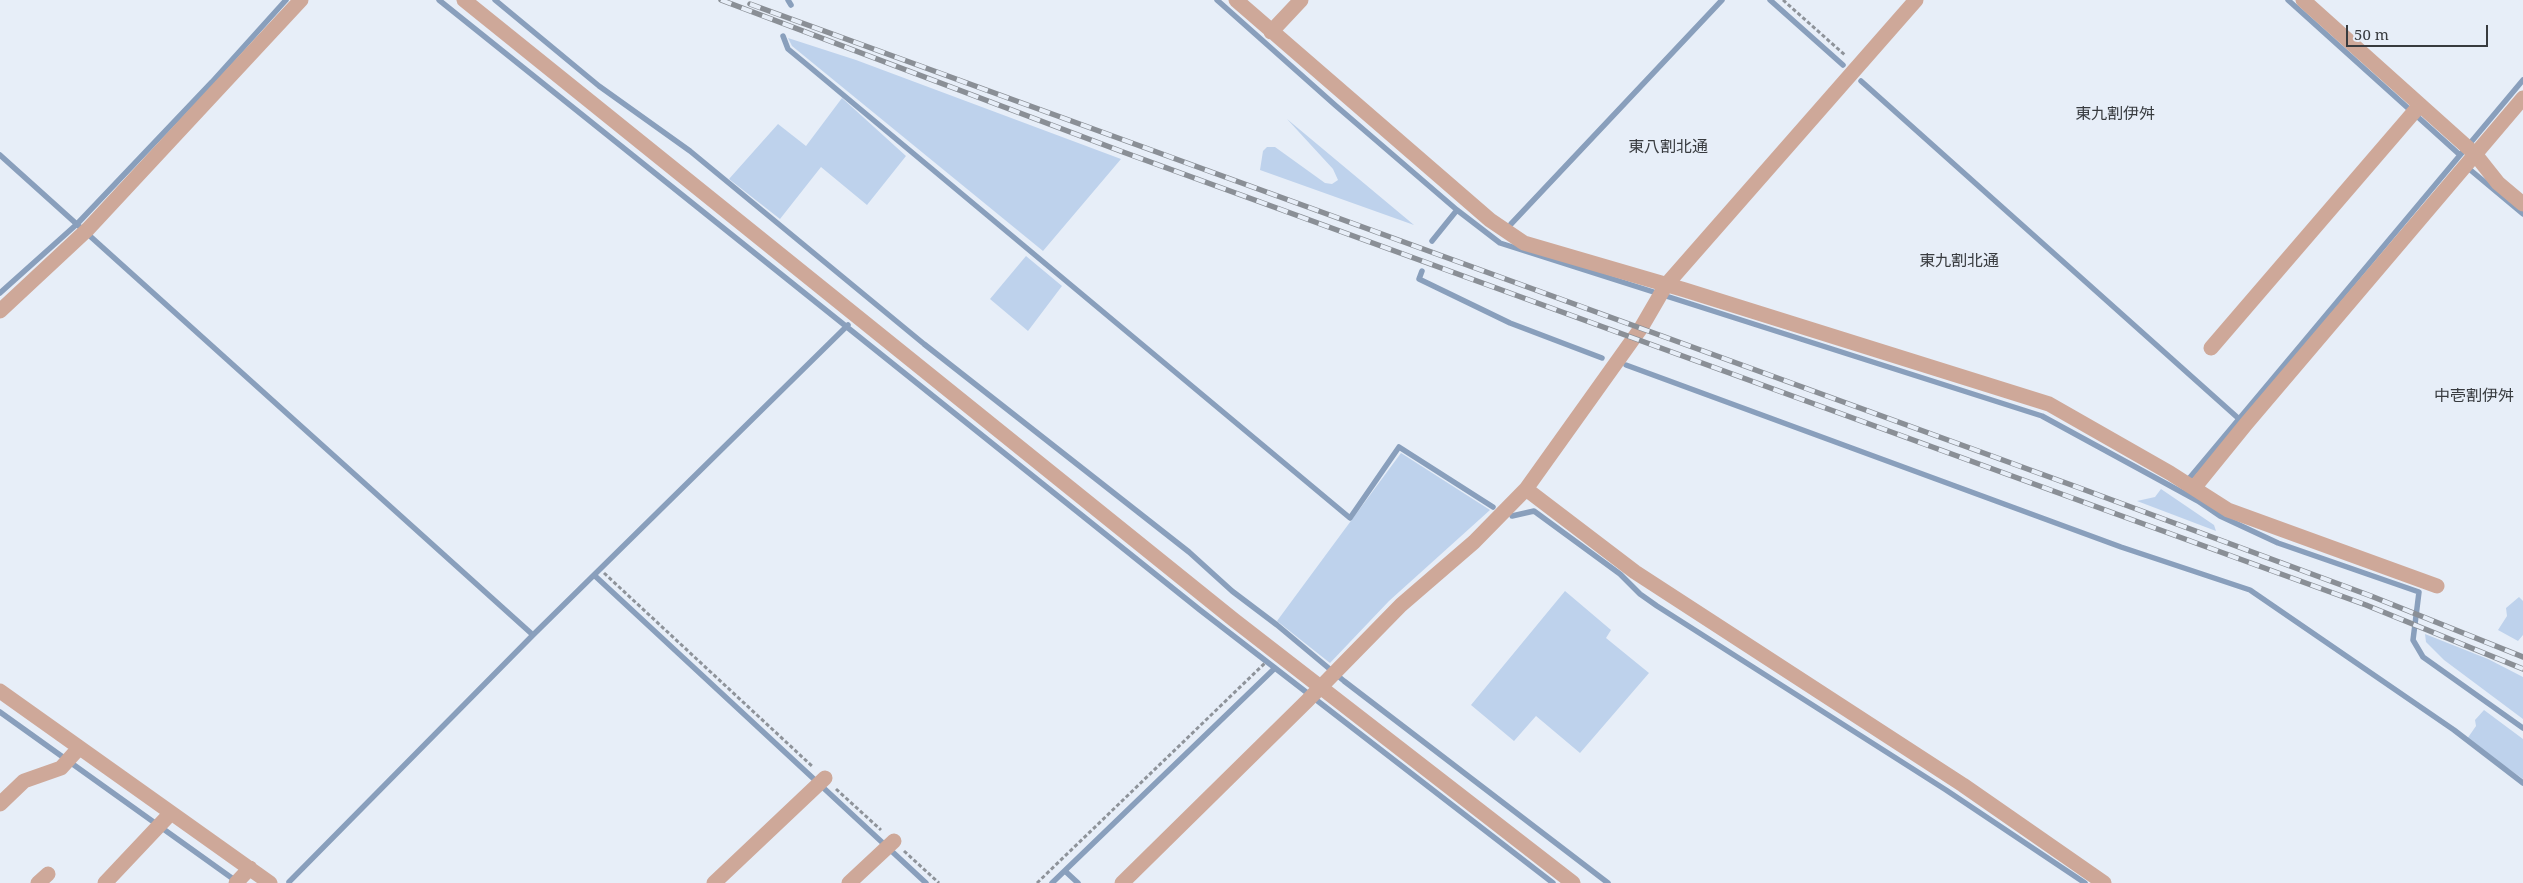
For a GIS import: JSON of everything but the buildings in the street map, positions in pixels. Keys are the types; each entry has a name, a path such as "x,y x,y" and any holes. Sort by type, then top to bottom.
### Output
{"street":[{"path":"0,311 86,232 301,0"},
{"path":"464,0 1573,883"},
{"path":"1236,0 1490,220 1524,244 1948,371 2048,404 2188,484 2228,510 2437,586"},
{"path":"1271,32 1301,0"},
{"path":"1122,883 1401,605 1474,542 1526,489 1638,333 1664,287 1916,0"},
{"path":"2303,0 2469,149 2498,183 2523,204"},
{"path":"2188,484 2469,149 2523,98"},
{"path":"2211,348 2419,106"},
{"path":"1526,489 1635,572 1963,784 2104,883"},
{"path":"0,691 72,757 168,816 243,876 270,883"},
{"path":"0,804 24,781 72,757"},
{"path":"714,883 820,782"},
{"path":"105,883 168,816"},
{"path":"849,883 889,846"}],"path":[{"path":"1783,0 1858,66"},
{"path":"604,573 820,782 889,846 939,883"},
{"path":"1037,883 1260,670"}],"shaded area":[{"path":"788,38 856,60 1121,159 1043,251 792,46"},
{"path":"842,98 906,156 867,205 821,167 780,219 729,179 778,124 806,146"},
{"path":"1287,119 1414,225 1260,170 1263,151 1267,147 1275,147 1325,183 1332,184 1338,180 1333,169"},
{"path":"1026,256 1062,286 1028,331 990,299"},
{"path":"1401,453 1490,510 1389,601 1330,663 1277,621"},
{"path":"2161,489 2214,525 2216,531 2137,501 2155,497"},
{"path":"1565,591 1611,630 1606,638 1649,673 1580,753 1536,716 1514,741 1471,705"},
{"path":"2519,597 2523,601 2523,635 2518,641 2498,630 2507,616 2506,608"},
{"path":"2425,634 2488,659 2523,677 2523,719 2444,660 2426,642"},
{"path":"2484,710 2523,739 2523,779 2467,739 2476,726 2475,720"}],"waterway":[{"path":"0,293 77,224 212,82 286,0"},
{"path":"439,0 1200,610 1553,883"},
{"path":"495,0 599,86 690,151 924,344 1189,552 1232,591 1277,625 1344,681 1608,883"},
{"path":"788,0 791,5"},
{"path":"1217,0 1457,210 1500,243 2042,416 2198,501 2220,516 2278,543 2419,592 2413,640 2423,657 2523,728"},
{"path":"1511,224 1722,0"},
{"path":"1770,0 1843,65"},
{"path":"2288,0 2460,155"},
{"path":"783,36 788,49 1350,518 1399,447 1493,507"},
{"path":"2187,481 2523,80"},
{"path":"1861,81 2238,418"},
{"path":"0,155 533,635"},
{"path":"2468,168 2523,214"},
{"path":"1432,241 1457,210"},
{"path":"1422,271 1419,279 1510,323 1602,358"},
{"path":"289,882 533,635 848,325"},
{"path":"1626,365 2121,547 2250,590 2454,730 2523,783"},
{"path":"1512,516 1534,511 1620,574 1640,594 1657,606 1946,790 2085,883"},
{"path":"594,575 926,883"},
{"path":"1052,883 1275,668"},
{"path":"0,712 236,881"},
{"path":"1065,871 1078,883"}],"railway":[{"path":"721,0 1123,152 2366,605 2523,669"},
{"path":"750,4 2077,487 2371,596 2523,657"}],"district":[{"name":"東九割伊舛","path":"2115,114"},
{"name":"東八割北通","path":"1668,147"},
{"name":"東九割北通","path":"1959,261"},
{"name":"中壱割伊舛","path":"2474,396"}]}
